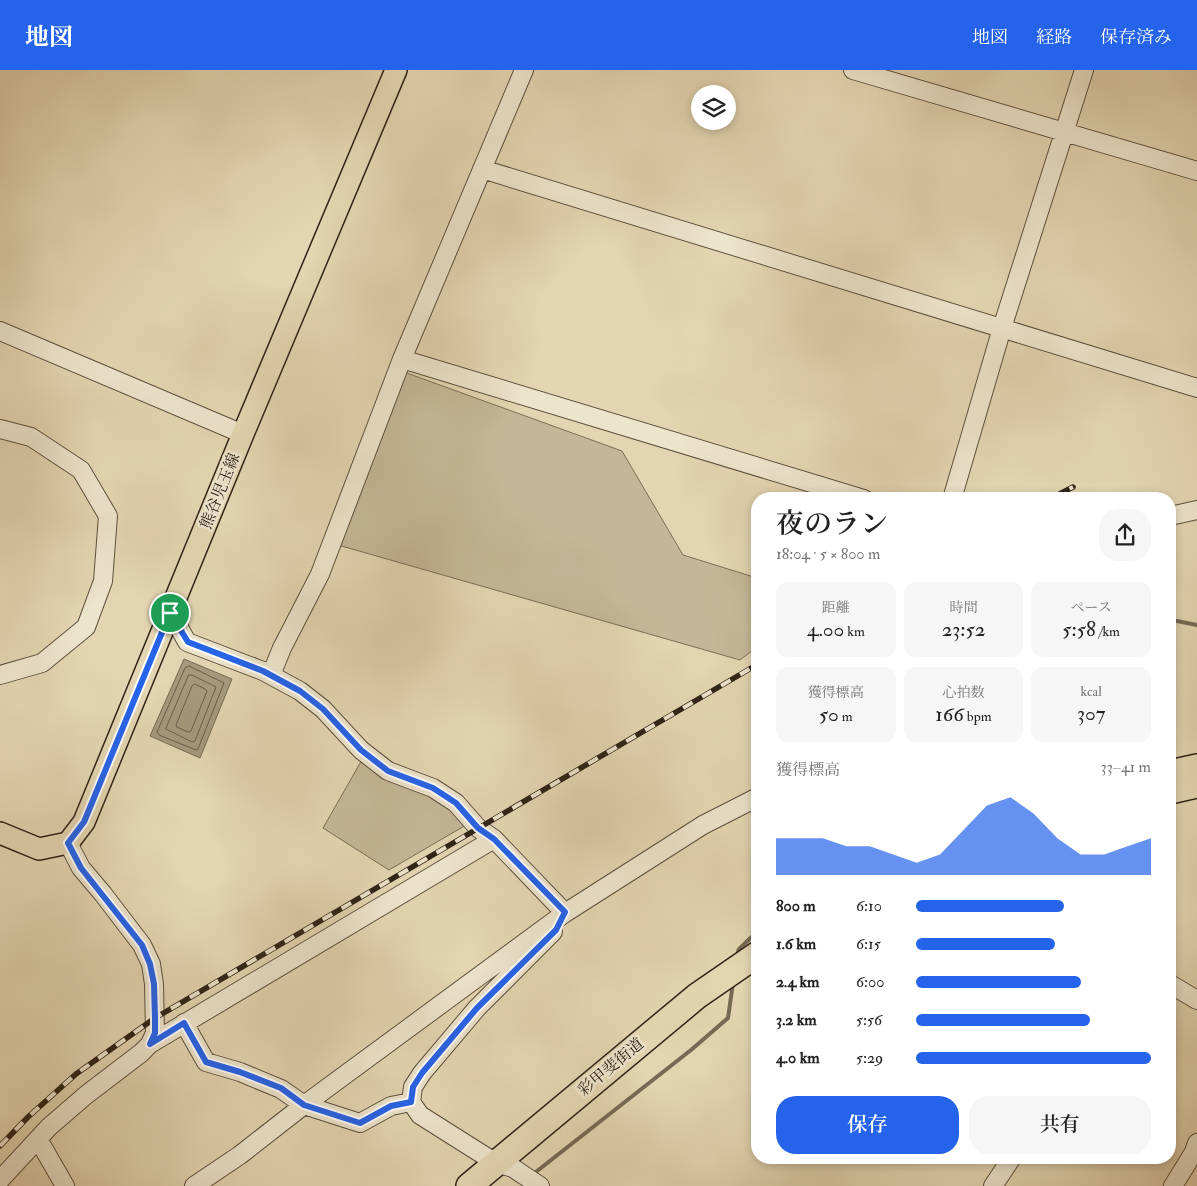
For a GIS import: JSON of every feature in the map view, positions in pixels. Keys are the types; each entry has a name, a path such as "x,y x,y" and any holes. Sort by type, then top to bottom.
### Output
{"highway":[{"path":"1176,772 1197,767"},
{"path":"1176,790 1197,785"},
{"name":"彩甲斐街道","path":"501,1172 697,996 751,959"},
{"name":"彩甲斐街道","path":"469,1186 501,1172 730,992 751,978"}],"main road":[{"name":"熊谷児玉線","path":"68,843 84,822 243,434 396,70"},
{"path":"0,833 39,850 68,843"}],"street":[{"path":"271,675 282,648 320,574 402,359 524,70"},
{"path":"853,70 1197,170"},
{"path":"954,492 1002,328 1084,70"},
{"path":"482,169 1197,388"},
{"path":"0,330 243,434"},
{"path":"402,359 841,492"},
{"path":"0,428 31,437 81,470 108,516 103,582 86,627 42,663 0,675"},
{"path":"1176,515 1197,510"},
{"path":"170,613 188,642 271,675 300,691 323,709 361,750 388,771 433,788 456,803 478,828 494,839 565,912"},
{"path":"194,1186 240,1155 304,1105 565,912 703,825 751,801"},
{"path":"0,1180 38,1139 86,1095 150,1044 494,839"},
{"path":"68,843 81,868 142,945 150,964 154,984 155,1018 155,1033 150,1044"},
{"path":"540,1186 501,1172 420,1116 411,1102 413,1087 422,1073 477,1008 556,930 565,912"},
{"path":"1176,988 1197,1000"},
{"path":"184,1023 206,1062 240,1072 281,1088 304,1105 360,1123 391,1106 411,1102"},
{"path":"38,1139 65,1186"},
{"path":"1173,1186 1196,1150"},
{"path":"993,1186 1008,1164"}],"shaded area":[{"path":"404,372 622,451 683,555 751,576 751,652 740,660 338,545"},
{"path":"363,758 431,791 466,825 389,870 323,828"}],"water":[{"path":"184,659 232,679 200,758 150,736"}],"waterway":[{"path":"1176,621 1197,625"},
{"path":"738,952 751,938"},
{"path":"532,1175 691,1050 728,1018 733,983"}],"railway":[{"path":"1063,492 1073,487"},
{"path":"0,1146 28,1117 76,1074 155,1018 751,668"}],"route":[{"path":"170,613 188,642 263,671 300,691 323,709 361,750 388,771 433,788 456,803 478,828 494,839 565,912 556,930 477,1008 422,1073 413,1087 411,1102 391,1106 360,1123 304,1105 281,1088 240,1072 206,1062 184,1023 150,1044 155,1033 155,1018 154,984 150,964 142,945 81,868 68,843 84,822 170,613"}]}
